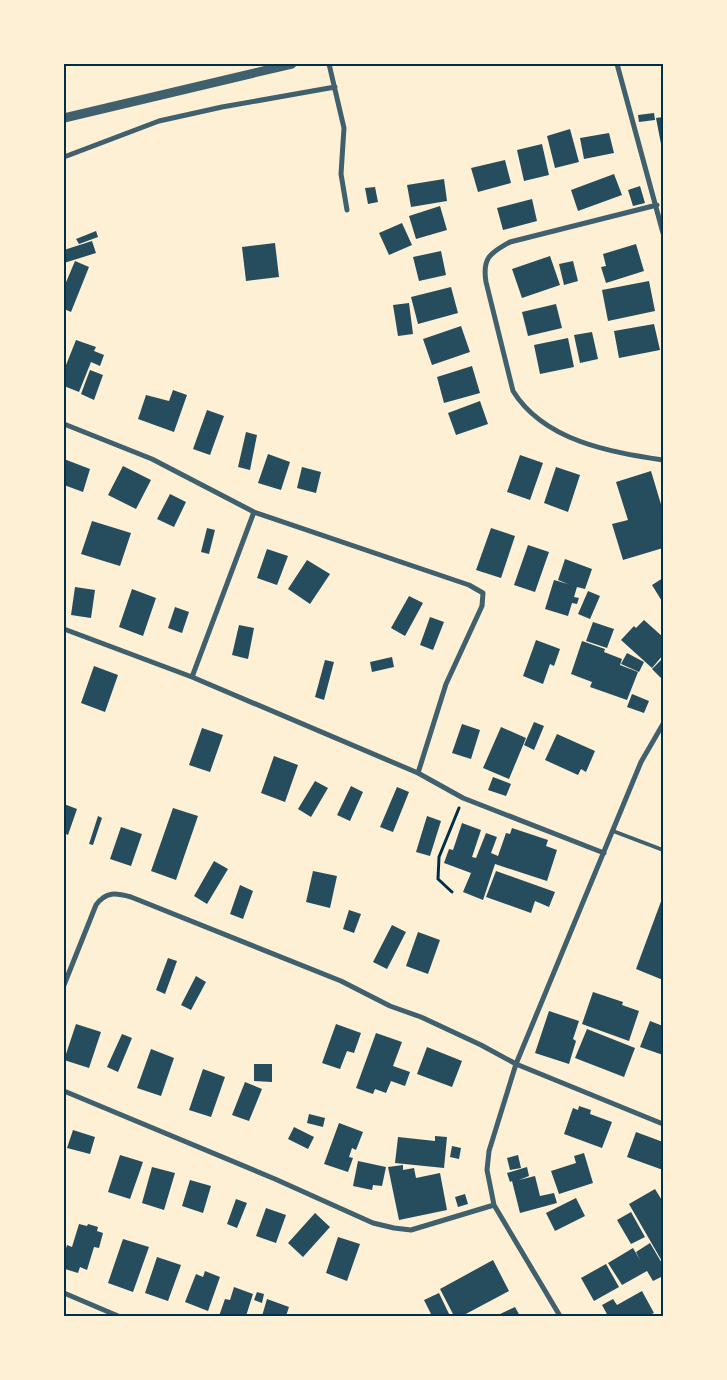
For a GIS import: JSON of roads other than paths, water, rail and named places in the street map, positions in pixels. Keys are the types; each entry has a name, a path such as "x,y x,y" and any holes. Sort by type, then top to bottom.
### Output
{"street":[{"path":"64,118 292,64"},
{"path":"329,64 344,128 341,174 347,210"},
{"path":"617,64 657,205 663,233"},
{"path":"64,157 159,121 222,107 335,87"},
{"path":"657,205 510,242 494,250 484,266 486,282 513,391 522,406 537,419 563,434 587,444 619,453 663,460"},
{"path":"64,424 152,459 254,512 469,585 483,593 482,606 443,691 418,773"},
{"path":"192,678 254,512"},
{"path":"64,629 192,678 418,773 463,798 604,853"},
{"path":"560,1316 494,1205 487,1170 489,1151 516,1064 641,762 663,724"},
{"path":"64,985 96,905 100,899 108,894 118,894 140,901 341,982 390,1006 421,1017 481,1044 516,1064 663,1124"},
{"path":"64,1091 276,1179 373,1223 411,1230 494,1205"},
{"path":"64,1294 118,1316"}],"lane":[{"path":"613,830 663,850"}]}
